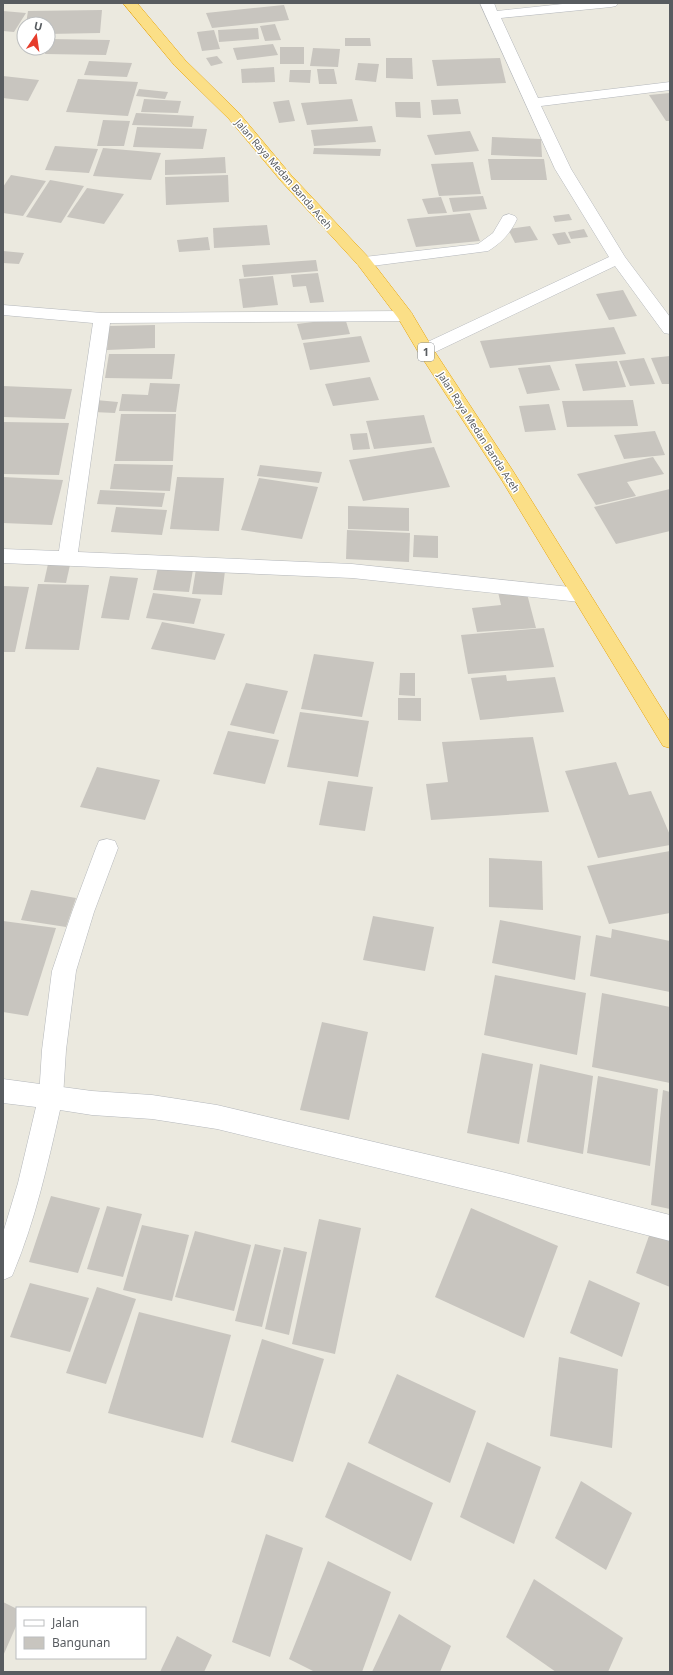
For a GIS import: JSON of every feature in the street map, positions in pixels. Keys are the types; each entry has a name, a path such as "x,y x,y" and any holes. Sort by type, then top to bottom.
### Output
{"highway":[{"name":"Jalan Raya Medan Banda Aceh","path":"130,3 180,63 234,116 286,178 364,262 405,316 425,350 507,475 670,740"}],"street":[{"path":"611,3 490,9 563,169 618,259 670,329"},
{"path":"533,103 670,86"},
{"path":"364,262 482,248 498,238 506,229 509,219"},
{"path":"425,350 618,259"},
{"path":"3,310 102,318 405,316"},
{"path":"68,558 102,318"},
{"path":"3,556 352,571 580,594"},
{"path":"3,1267 10,1251 26,1199 51,1097 54,1050 64,971 83,912 107,848"},
{"path":"3,1091 92,1103 152,1107 217,1117 487,1181 670,1228"}],"building":[{"path":"284,5 289,20 212,28 206,13"},
{"path":"102,10 100,33 56,34 56,16 27,16 28,11"},
{"path":"3,11 26,13 24,16 16,16 16,29 14,32 3,31"},
{"path":"275,24 281,40 265,41 260,26"},
{"path":"258,28 259,39 219,42 218,30"},
{"path":"214,30 220,49 202,51 197,32"},
{"path":"345,38 370,38 371,46 345,46"},
{"path":"56,39 110,40 106,55 56,54"},
{"path":"273,44 278,55 237,60 233,48"},
{"path":"280,47 304,47 304,64 280,64"},
{"path":"313,48 340,49 338,67 310,66"},
{"path":"217,56 223,63 211,66 206,58"},
{"path":"386,58 412,58 413,79 386,78"},
{"path":"500,58 506,83 437,86 432,60"},
{"path":"89,61 132,63 127,77 84,75"},
{"path":"358,63 379,64 376,82 355,80"},
{"path":"274,67 275,82 242,83 241,69"},
{"path":"317,69 334,69 337,84 319,84"},
{"path":"290,70 311,70 310,83 289,82"},
{"path":"3,76 39,80 28,101 3,98"},
{"path":"78,79 138,82 128,116 66,112"},
{"path":"139,89 168,92 165,99 136,96"},
{"path":"670,93 670,121 666,121 649,95"},
{"path":"144,99 181,101 178,113 141,112"},
{"path":"352,99 358,121 307,125 301,103"},
{"path":"458,99 461,114 433,115 431,100"},
{"path":"289,100 295,121 279,123 273,102"},
{"path":"395,102 420,102 421,118 396,117"},
{"path":"136,113 194,116 192,127 132,125"},
{"path":"103,120 130,121 124,146 97,146"},
{"path":"372,126 376,142 314,146 311,130"},
{"path":"137,127 207,129 203,149 133,147"},
{"path":"470,131 479,151 435,155 427,135"},
{"path":"492,137 541,139 542,157 491,155"},
{"path":"55,146 98,149 89,173 45,170"},
{"path":"103,148 161,153 151,180 93,176"},
{"path":"314,148 381,149 380,156 313,154"},
{"path":"225,157 226,173 165,175 165,160"},
{"path":"488,159 544,159 547,180 491,180"},
{"path":"473,162 481,194 439,196 431,164"},
{"path":"11,175 46,181 23,216 3,213 3,187"},
{"path":"228,175 229,202 166,205 165,177"},
{"path":"50,180 84,186 61,223 26,217"},
{"path":"87,188 124,194 104,224 67,217"},
{"path":"483,196 487,209 453,212 449,198"},
{"path":"441,197 447,213 428,214 422,199"},
{"path":"470,213 480,241 416,247 407,219"},
{"path":"569,214 572,220 555,222 553,216"},
{"path":"267,225 270,245 214,248 213,228"},
{"path":"530,226 538,240 515,243 508,229"},
{"path":"584,229 588,237 571,239 568,232"},
{"path":"565,232 571,243 558,245 552,234"},
{"path":"208,237 210,250 179,252 177,240"},
{"path":"3,251 24,253 19,264 3,263"},
{"path":"316,260 318,271 244,277 242,265"},
{"path":"318,273 324,302 310,303 306,286 293,287 291,275"},
{"path":"273,276 278,305 243,308 239,279"},
{"path":"623,290 637,316 609,320 596,294"},
{"path":"345,318 350,334 302,340 297,324"},
{"path":"155,325 155,348 107,350 109,326"},
{"path":"614,327 626,354 490,368 480,341"},
{"path":"361,336 370,362 310,370 303,343"},
{"path":"109,354 175,354 172,379 105,378"},
{"path":"670,356 670,384 662,384 651,358"},
{"path":"644,358 655,384 630,386 619,361"},
{"path":"617,361 626,387 583,391 575,364"},
{"path":"550,365 560,390 527,394 518,368"},
{"path":"370,377 379,400 333,406 325,384"},
{"path":"150,383 180,384 176,412 119,411 122,394 148,395"},
{"path":"3,386 72,389 65,419 3,417"},
{"path":"96,400 118,402 115,413 93,412"},
{"path":"633,400 638,426 567,427 562,401"},
{"path":"549,404 556,430 525,432 519,406"},
{"path":"121,414 176,414 173,461 115,461"},
{"path":"424,415 432,443 374,449 366,421"},
{"path":"3,422 69,423 59,475 3,474"},
{"path":"655,431 665,455 624,459 614,435"},
{"path":"367,433 370,449 353,450 350,434"},
{"path":"434,447 450,487 363,501 349,460"},
{"path":"653,457 664,474 627,482 636,496 596,505 577,474"},
{"path":"114,464 173,465 170,491 110,489"},
{"path":"260,465 322,472 319,483 257,476"},
{"path":"3,477 63,480 52,525 3,523"},
{"path":"177,477 224,478 219,531 170,529"},
{"path":"259,478 318,487 302,539 241,530"},
{"path":"670,489 670,531 616,544 594,507"},
{"path":"100,490 165,493 162,507 97,504"},
{"path":"348,506 409,508 409,531 348,529"},
{"path":"116,507 167,510 162,535 111,532"},
{"path":"347,530 410,533 409,562 346,559"},
{"path":"414,535 438,536 438,558 413,557"},
{"path":"48,564 70,565 66,583 44,582"},
{"path":"158,567 193,570 189,592 153,590"},
{"path":"196,569 225,571 222,595 192,594"},
{"path":"110,576 138,578 129,620 101,618"},
{"path":"38,584 89,585 79,650 25,649"},
{"path":"3,586 29,587 15,652 3,652"},
{"path":"526,590 536,628 477,632 472,608 501,605 498,592"},
{"path":"153,593 201,599 194,624 146,618"},
{"path":"162,622 225,634 215,660 151,649"},
{"path":"544,628 554,667 468,674 461,635"},
{"path":"314,654 374,662 362,717 301,709"},
{"path":"400,673 415,673 415,696 399,695"},
{"path":"506,675 507,681 555,677 564,712 480,720 471,678"},
{"path":"246,683 288,691 274,734 230,725"},
{"path":"398,698 421,698 421,721 398,720"},
{"path":"300,712 369,721 358,777 287,767"},
{"path":"228,731 279,740 265,784 213,774"},
{"path":"533,737 549,812 431,820 426,784 448,782 442,742"},
{"path":"616,762 629,795 651,791 670,835 670,845 598,858 565,771"},
{"path":"97,767 160,780 145,820 80,807"},
{"path":"328,781 373,787 365,831 319,825"},
{"path":"670,851 670,913 609,924 587,866"},
{"path":"489,858 542,861 543,910 489,907"},
{"path":"31,890 76,898 66,927 21,920"},
{"path":"373,916 434,927 425,971 363,960"},
{"path":"500,920 581,936 575,980 492,963"},
{"path":"3,921 56,928 28,1016 3,1012"},
{"path":"612,929 670,941 670,992 590,976 596,935 611,938"},
{"path":"495,975 586,993 577,1055 484,1035"},
{"path":"602,993 670,1007 670,1083 592,1067"},
{"path":"322,1022 368,1032 349,1120 300,1110"},
{"path":"482,1053 533,1064 519,1144 467,1133"},
{"path":"540,1064 593,1076 583,1154 527,1142"},
{"path":"598,1076 658,1089 650,1166 587,1153"},
{"path":"663,1090 670,1092 670,1209 651,1205"},
{"path":"51,1196 100,1208 78,1273 29,1262"},
{"path":"107,1206 142,1214 123,1277 87,1269"},
{"path":"471,1208 558,1246 524,1338 435,1297"},
{"path":"319,1219 361,1228 335,1354 292,1344"},
{"path":"142,1225 189,1235 172,1301 123,1290"},
{"path":"651,1230 670,1238 670,1287 636,1273"},
{"path":"195,1231 251,1245 234,1311 175,1297"},
{"path":"255,1244 281,1250 262,1327 235,1321"},
{"path":"284,1247 307,1252 289,1335 265,1329"},
{"path":"589,1280 640,1303 622,1357 570,1333"},
{"path":"30,1283 89,1298 70,1352 10,1337"},
{"path":"97,1287 136,1299 106,1384 66,1373"},
{"path":"139,1312 231,1335 203,1438 108,1413"},
{"path":"262,1339 324,1359 293,1462 231,1442"},
{"path":"559,1357 618,1369 612,1448 550,1436"},
{"path":"397,1374 476,1411 450,1483 368,1443"},
{"path":"487,1442 541,1467 514,1544 460,1517"},
{"path":"348,1462 433,1503 411,1561 325,1517"},
{"path":"581,1481 632,1513 606,1570 555,1538"},
{"path":"266,1534 303,1548 270,1657 232,1642"},
{"path":"328,1561 391,1592 362,1672 315,1672 289,1659"},
{"path":"534,1579 623,1638 608,1672 556,1672 506,1637"},
{"path":"3,1602 16,1608 16,1626 3,1656"},
{"path":"399,1614 451,1646 440,1672 372,1672"},
{"path":"177,1636 212,1655 204,1672 160,1672"}]}
